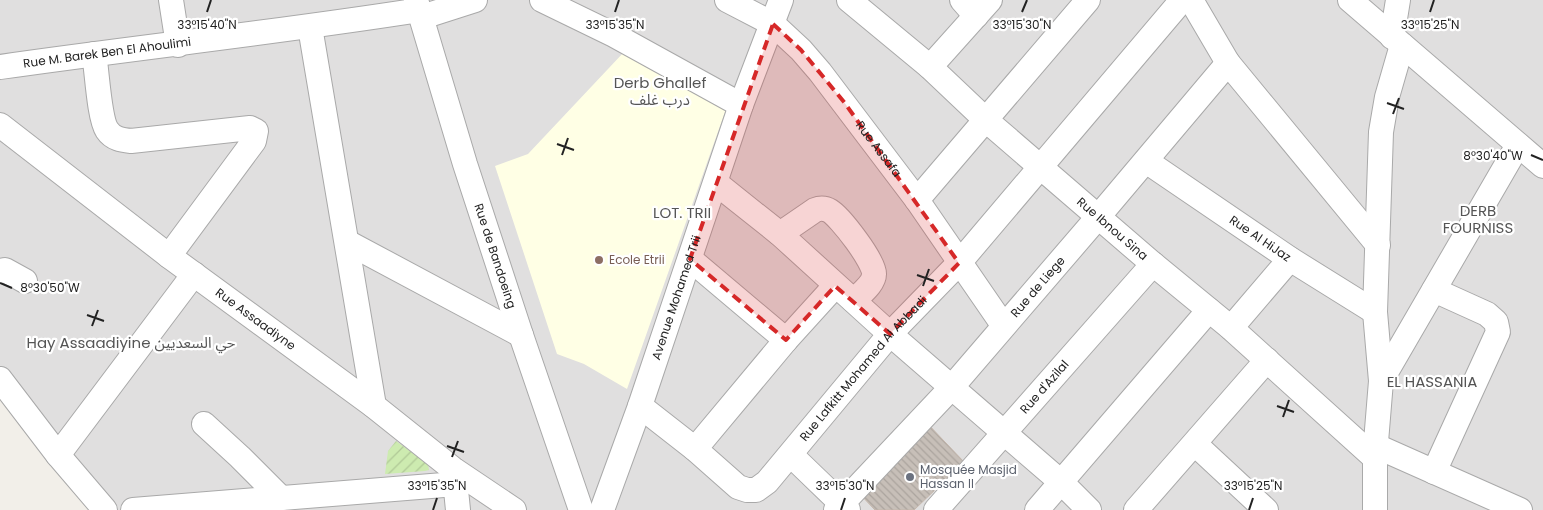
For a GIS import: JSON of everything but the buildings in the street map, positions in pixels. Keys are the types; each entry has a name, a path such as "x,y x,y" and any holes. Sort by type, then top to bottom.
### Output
{"street":[{"path":"171,0 178,44"},
{"name":"Rue M. Barek Ben El Ahoulimi","path":"0,67 310,28 475,0"},
{"path":"542,0 614,35 741,105"},
{"name":"Rue Assafa","path":"727,0 773,24 801,50 820,72 917,200 1003,325"},
{"name":"Avenue Mohamed Trii","path":"602,510 640,406 741,105 781,0"},
{"name":"Rue Ibnou Sina","path":"849,0 930,67 986,121 1375,452 1434,472 1520,510"},
{"path":"917,200 1088,0"},
{"name":"Rue Lafkitt Mohamed Al Abbadi","path":"640,406 695,449 738,487 756,490 767,482 890,334 960,263 1182,0"},
{"path":"1191,0 1228,63 1378,245"},
{"path":"1350,0 1543,166"},
{"path":"1375,510 1375,452 1381,381 1375,312 1381,132 1397,41 1398,0"},
{"path":"930,67 976,5"},
{"name":"Rue de Bandoeing","path":"420,9 465,164 520,335 581,510"},
{"path":"310,28 348,242 374,406"},
{"path":"94,54 102,118 106,130 120,140 131,141 250,128 256,131 254,141 169,256"},
{"name":"Rue de Liege","path":"842,508 951,388 1228,63"},
{"name":"Rue Assaadiyne","path":"0,124 169,256 374,406 455,476 514,510"},
{"path":"1381,381 1518,145"},
{"name":"Rue Al HiJaz","path":"1146,161 1290,259 1375,312"},
{"path":"716,183 780,234 951,388 1061,482 1090,510"},
{"path":"780,234 815,210 821,208 829,210 836,216 874,269 872,281 854,301"},
{"path":"348,242 520,335"},
{"path":"690,259 786,340"},
{"path":"1230,328 1290,259"},
{"name":"Rue d'Azilal","path":"936,510 1153,264"},
{"path":"0,271 5,270 25,281"},
{"path":"58,455 194,274"},
{"path":"695,449 786,340 836,286"},
{"path":"1434,290 1487,314 1496,322 1498,332 1434,472"},
{"path":"1037,510 1209,310"},
{"path":"1136,510 1267,360"},
{"path":"0,379 58,455 105,510"},
{"path":"204,424 281,498"},
{"path":"1195,444 1266,510"},
{"path":"791,455 842,508"},
{"path":"133,510 281,498 455,476 458,510"}],"highlighted area":[{"path":"773,24 801,50 844,102 959,263 890,334 835,286 786,340 690,259"}],"shaded area":[{"path":"0,0 1543,0 1543,510 98,510 0,393"},
{"name":"Ecole Etrii","path":"624,52 726,109 627,389 584,364 557,354 495,166 528,154"}],"green space":[{"path":"396,441 428,464 429,470 385,474 388,451"}],"place":[{"name":"Ecole Etrii","path":"599,260"},
{"name":"Mosquée Masjid Hassan II","path":"910,477"}],"district":[{"name":"Derb Ghallef درب غلف","path":"660,92"},
{"name":"LOT. TRII","path":"682,213"},
{"name":"DERB FOURNISS","path":"1478,220"},
{"name":"Hay Assaadiyine حي السعديين","path":"131,343"},
{"name":"EL HASSANIA","path":"1432,382"}]}
